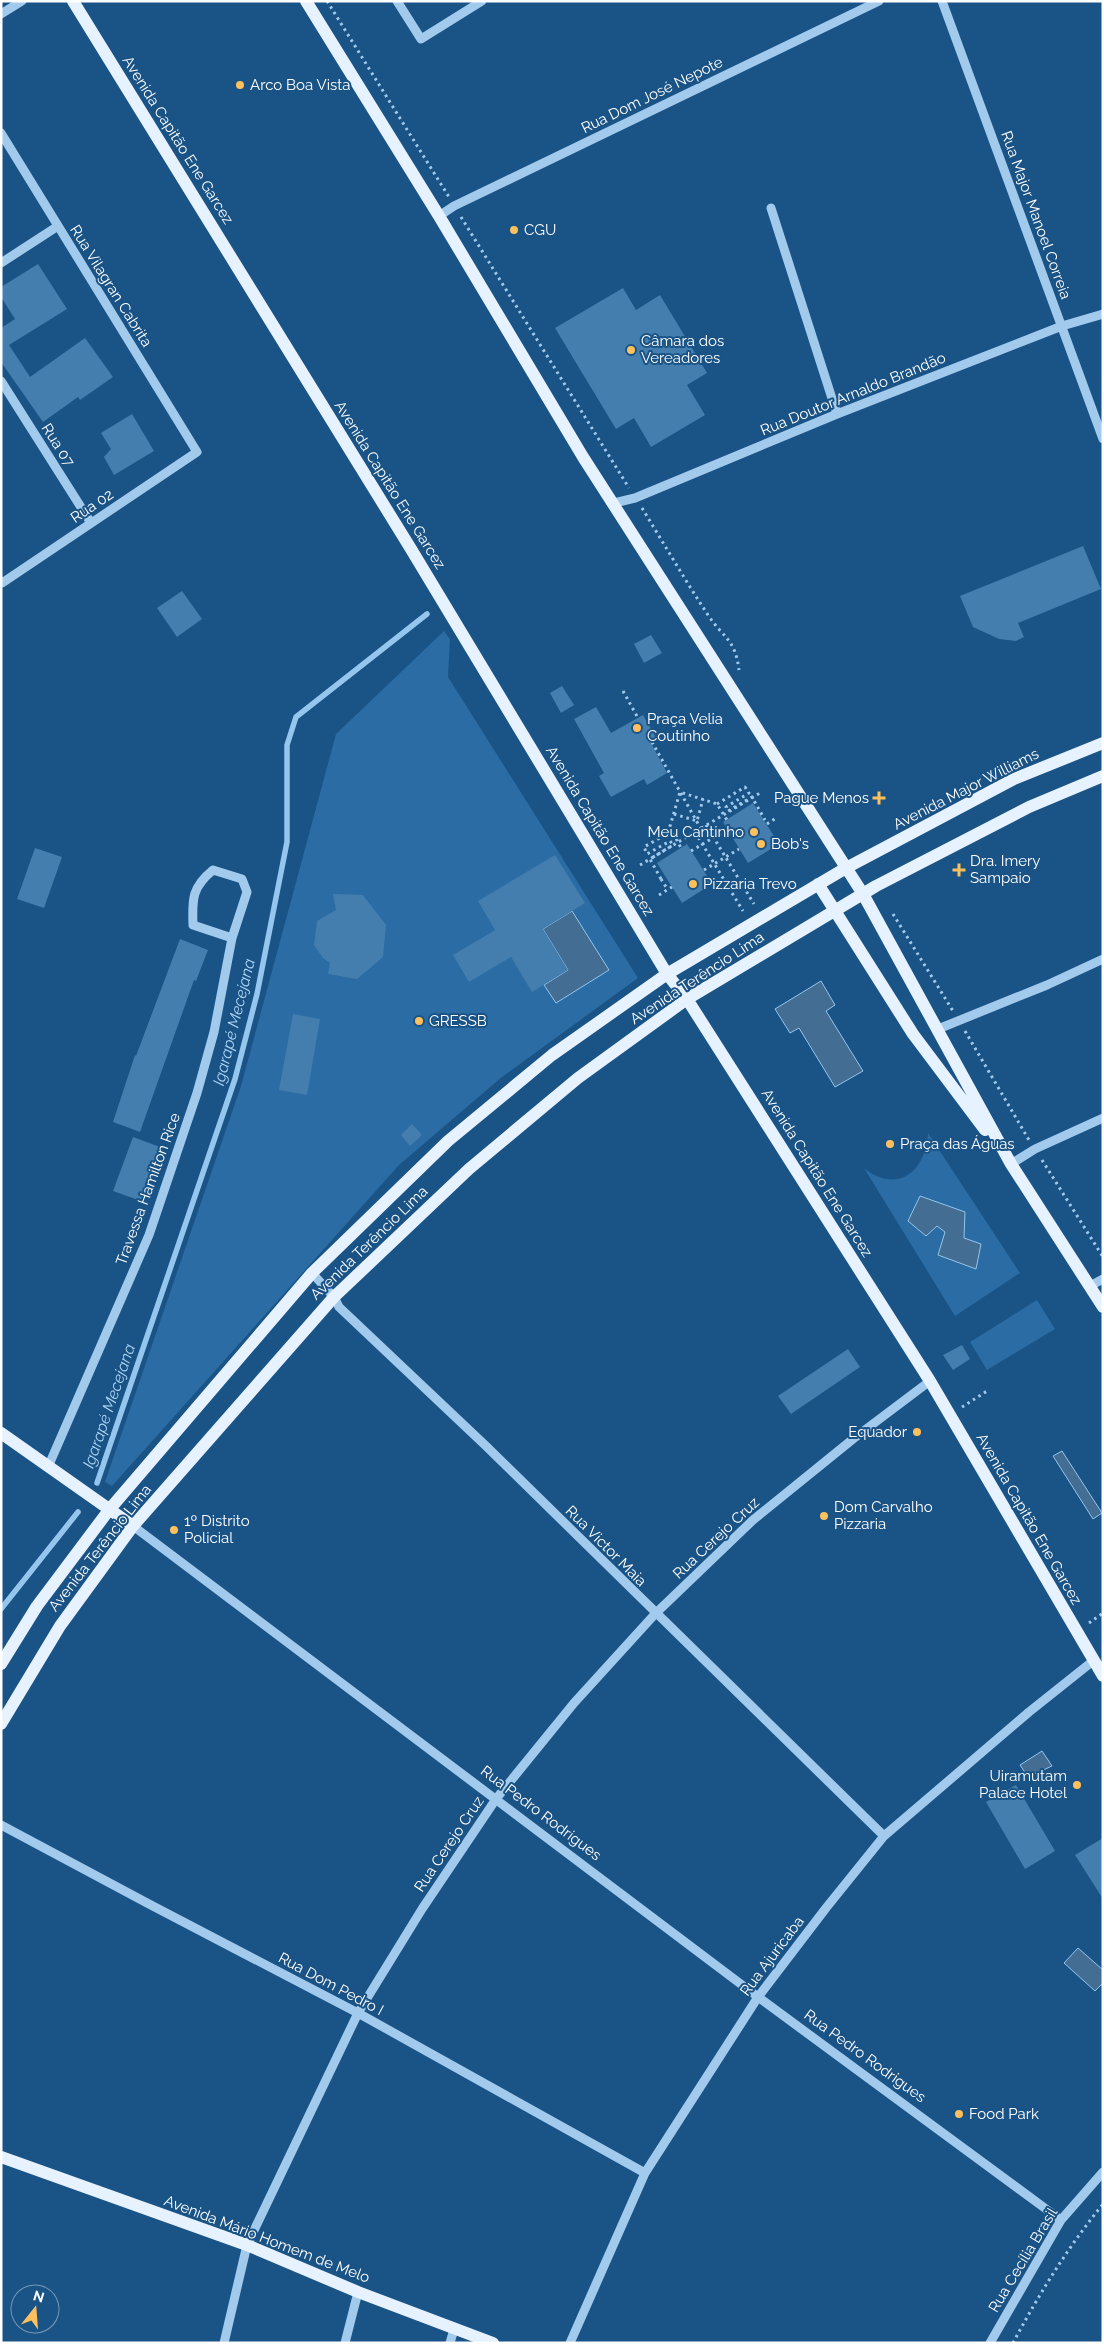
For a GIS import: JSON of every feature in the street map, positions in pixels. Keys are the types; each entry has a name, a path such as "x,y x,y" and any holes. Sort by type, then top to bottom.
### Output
{"main road":[{"name":"Avenida Capitão Ene Garcez","path":"73,1 411,549 667,974 687,999 930,1381 1103,1676"},
{"path":"306,1 578,448 863,894 1011,1164"},
{"name":"Avenida Major Williams","path":"846,868 1014,779 1103,743"},
{"path":"863,894 1030,807 1103,776"},
{"name":"Avenida Terêncio Lima","path":"1,1664 37,1606 106,1507 312,1273 448,1141 552,1055 667,974 846,868"},
{"path":"818,884 913,1034 1011,1164 1103,1307"},
{"name":"Avenida Terêncio Lima","path":"1,1724 60,1626 133,1526 334,1297 469,1169 578,1078 687,999 863,894"},
{"name":"Rua Pedro Rodrigues","path":"1,1433 133,1526"},
{"name":"Avenida Mário Homem de Melo","path":"1,2157 247,2245 358,2292 493,2343"}],"street":[{"path":"1,14 22,1"},
{"path":"397,1 421,39 482,1"},
{"name":"Rua Dom José Nepote","path":"438,216 454,206 879,1"},
{"name":"Rua Major Manoel Correia","path":"942,1 1103,439"},
{"name":"Rua Vilagran Cabrita","path":"1,133 197,452"},
{"path":"771,208 837,414"},
{"path":"1,262 58,226"},
{"name":"Rua Doutor Arnaldo Brandão","path":"614,503 635,498 837,414 1062,326 1103,314"},
{"name":"Rua 07","path":"1,381 91,523"},
{"name":"Rua 02","path":"2,582 197,452"},
{"name":"Travessa Hamilton Rice","path":"52,1470 149,1235 200,1084 214,1032 232,938 247,892 242,878 213,870 200,881 192,903 193,925 232,938"},
{"path":"938,1029 960,1022 1103,959"},
{"path":"1011,1164 1035,1150 1103,1118"},
{"name":"Rua Victor Maia","path":"312,1273 334,1297 339,1307 486,1446 655,1614 884,1836"},
{"path":"1090,1286 1103,1279"},
{"name":"Rua Cerejo Cruz","path":"224,2343 247,2245 358,2013 422,1909 496,1799 574,1703 655,1614 753,1520 853,1438 930,1381"},
{"name":"Rua Pedro Rodrigues","path":"133,1526 758,1997 1060,2220"},
{"name":"Rua Ajuricaba","path":"570,2343 645,2173 758,1997 884,1836 1029,1712 1093,1661"},
{"name":"Rua Dom Pedro I","path":"1,1825 358,2013 645,2173"},
{"name":"Rua Cecília Brasil","path":"990,2343 1060,2220 1103,2172"},
{"path":"345,2343 358,2292"},
{"path":"450,2343 454,2329"}],"path":[{"path":"327,1 710,618 725,633 737,654 739,672"},
{"path":"623,692 638,718"},
{"path":"652,742 701,828"},
{"path":"717,804 745,787 748,793 726,806 728,811 752,798 766,822 776,818"},
{"path":"668,833 680,792 717,804 727,820"},
{"path":"640,865 760,793"},
{"path":"674,814 697,821 703,799"},
{"path":"706,825 754,904"},
{"path":"691,850 728,829"},
{"path":"659,895 670,889 650,859 673,845 670,841 647,854 644,847 672,831 682,848"},
{"path":"695,832 743,911"},
{"path":"704,870 740,849"},
{"path":"891,912 960,1022 1035,1150 1103,1257"},
{"path":"949,1415 987,1391"},
{"path":"1012,2343 1034,2302 1084,2226 1103,2204"}],"shaded area":[{"name":"GRESSB","path":"444,631 450,639 448,677 638,978 502,1077 399,1165 112,1486 105,1482 241,1086 336,734"},
{"path":"572,911 609,970 556,1003 544,985 568,970 543,929"},
{"path":"821,981 835,1005 826,1011 863,1071 835,1087 799,1028 790,1033 775,1009"},
{"path":"928,1133 1020,1273 955,1316 864,1168 876,1176 888,1179 899,1179 908,1175 916,1168 922,1158"},
{"path":"920,1196 965,1212 964,1238 981,1244 976,1269 938,1255 945,1232 937,1226 926,1236 908,1221"},
{"path":"1037,1300 1055,1329 987,1370 970,1342"},
{"path":"1062,1451 1102,1513 1093,1519 1053,1456"},
{"path":"1042,1751 1052,1766 1028,1777 1020,1765"},
{"path":"1078,1948 1103,1970 1103,1983 1095,1991 1064,1963"}],"building":[{"path":"38,264 67,309 9,345 30,377 85,338 113,377 80,400 78,397 43,422 1,362 1,328 15,319 1,297 1,287"},
{"name":"Câmara dos Vereadores","path":"623,288 636,310 660,295 707,373 687,385 705,415 651,447 634,418 616,429 555,328"},
{"path":"132,414 154,451 114,475 104,457 111,449 101,433"},
{"path":"1083,546 1101,589 1018,623 1024,637 1016,641 999,639 973,627 960,596"},
{"path":"182,591 202,619 177,637 157,608"},
{"path":"651,635 662,653 644,663 634,644"},
{"path":"562,686 574,705 561,713 550,693"},
{"path":"596,707 611,733 643,715 657,739 651,743 667,773 647,785 644,779 611,797 599,776 604,773 574,719"},
{"path":"753,803 779,844 748,863 723,822"},
{"path":"687,844 712,884 682,903 657,863"},
{"path":"35,848 62,857 44,908 17,899"},
{"path":"555,855 585,903 543,929 568,970 532,992 511,957 469,982 453,955 495,930 478,901"},
{"path":"333,894 363,895 386,925 383,957 357,979 328,974 330,963 323,958 314,945 317,921 336,910"},
{"path":"180,939 208,950 196,981 194,980 140,1132 113,1122 135,1055"},
{"path":"293,1014 320,1019 307,1095 279,1090"},
{"path":"412,1124 422,1135 410,1146 401,1135"},
{"path":"133,1137 160,1147 141,1201 113,1191"},
{"path":"962,1345 970,1359 953,1370 943,1355"},
{"path":"848,1349 860,1367 791,1414 778,1396"},
{"path":"1016,1785 1055,1851 1025,1869 986,1802"},
{"path":"1103,1838 1103,1899 1075,1855"}],"waterway":[{"name":"Igarapé Mecejana","path":"97,1483 235,1079 257,994 287,842 287,745 296,717 427,614"},
{"name":"Igarapé Mecejana","path":"1,1609 78,1512"}],"place":[{"name":"Arco Boa Vista","path":"240,85"},
{"name":"CGU","path":"514,230"},
{"name":"Câmara dos Vereadores","path":"631,350"},
{"name":"Praça Velia Coutinho","path":"637,728"},
{"name":"Pague Menos","path":"879,798"},
{"name":"Meu Cantinho","path":"754,832"},
{"name":"Bob's","path":"761,844"},
{"name":"Dra. Imery Sampaio","path":"959,870"},
{"name":"Pizzaria Trevo","path":"693,884"},
{"name":"GRESSB","path":"419,1021"},
{"name":"Praça das Águas","path":"890,1144"},
{"name":"Equador","path":"917,1432"},
{"name":"Dom Carvalho Pizzaria","path":"824,1516"},
{"name":"1º Distrito Policial","path":"174,1530"},
{"name":"Uiramutam Palace Hotel","path":"1077,1785"},
{"name":"Food Park","path":"959,2114"}]}
